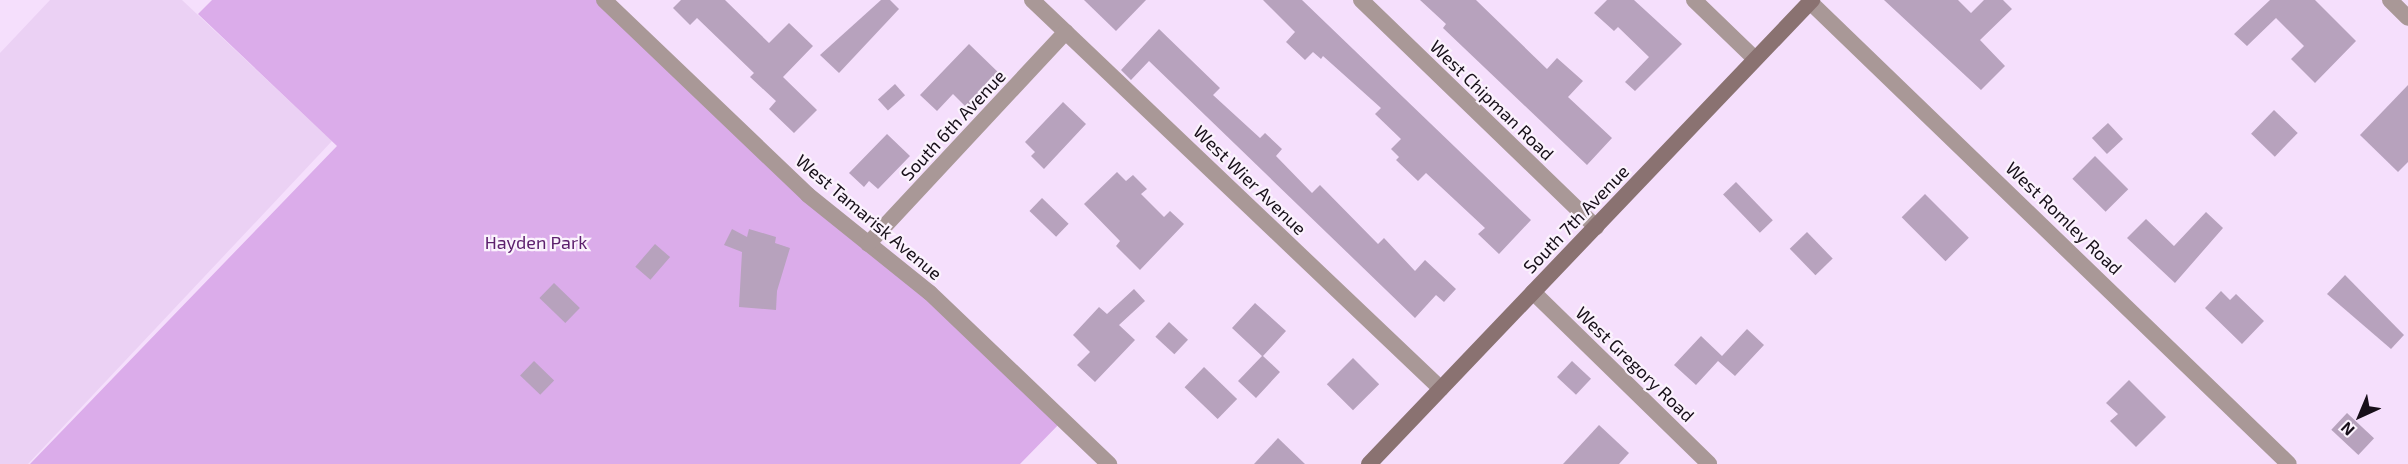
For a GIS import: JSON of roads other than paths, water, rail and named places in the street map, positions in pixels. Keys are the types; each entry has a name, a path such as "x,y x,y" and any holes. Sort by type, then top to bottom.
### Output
{"main road":[{"name":"South 7th Avenue","path":"1369,464 1811,1"}],"street":[{"name":"West Tamarisk Avenue","path":"604,0 808,195 930,293 1109,464"},
{"name":"West Wier Avenue","path":"1032,0 1441,390"},
{"name":"West Chipman Road","path":"1361,0 1596,227"},
{"path":"1695,0 1755,59"},
{"path":"2390,0 2408,18"},
{"name":"West Romley Road","path":"1811,1 2289,464"},
{"name":"South 6th Avenue","path":"868,244 1066,32"},
{"name":"West Gregory Road","path":"1533,292 1709,464"}],"park label":[{"name":"Hayden Park","path":"536,242"}]}
